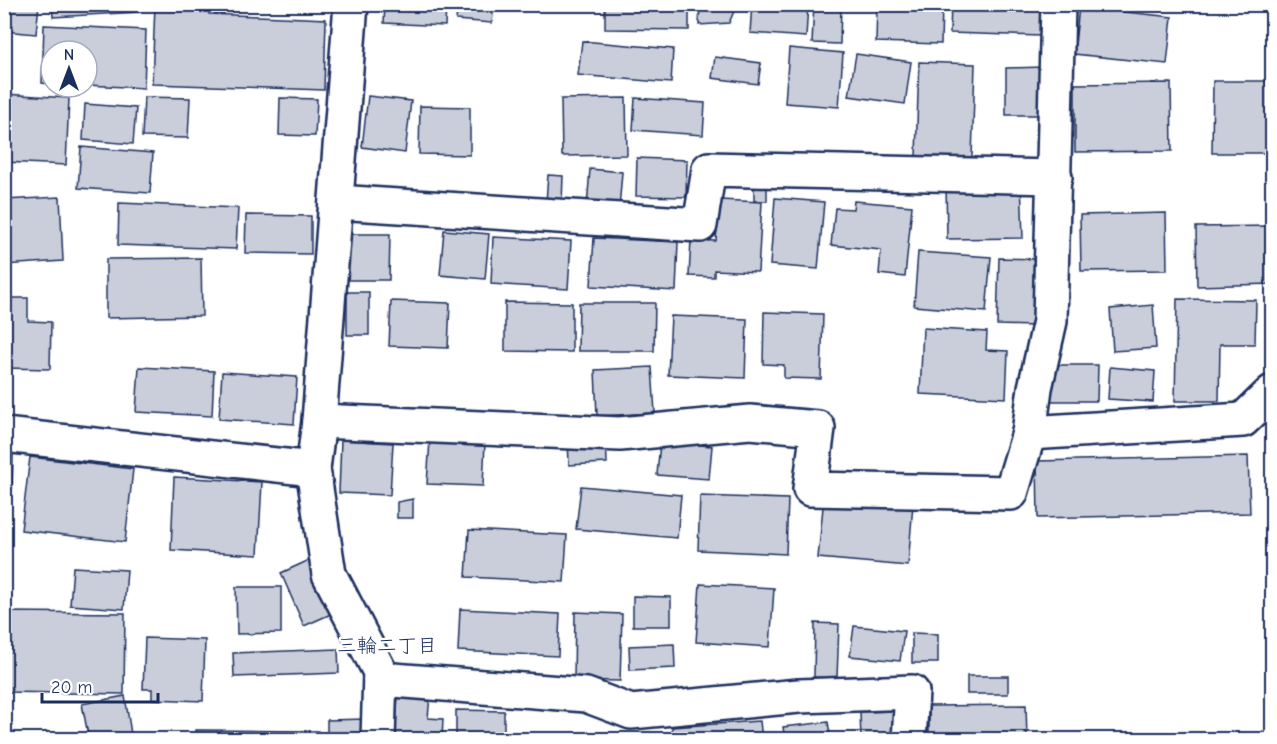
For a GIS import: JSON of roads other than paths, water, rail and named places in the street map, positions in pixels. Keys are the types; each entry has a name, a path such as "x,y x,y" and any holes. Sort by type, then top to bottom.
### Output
{"street":[{"path":"351,4 319,421 313,469 329,574 380,672 378,740"},
{"path":"319,421 620,434 750,422 818,428 810,489 1011,493 1029,433 1035,388 1050,321 1056,177 1058,4"},
{"path":"336,202 700,225 709,169 1056,177"},
{"path":"1029,433 1242,420 1272,392"},
{"path":"4,435 313,469"},
{"path":"380,680 586,695 632,712 799,696 912,692 909,740"}],"district":[{"name":"三輪二丁目","path":"387,645"}]}
